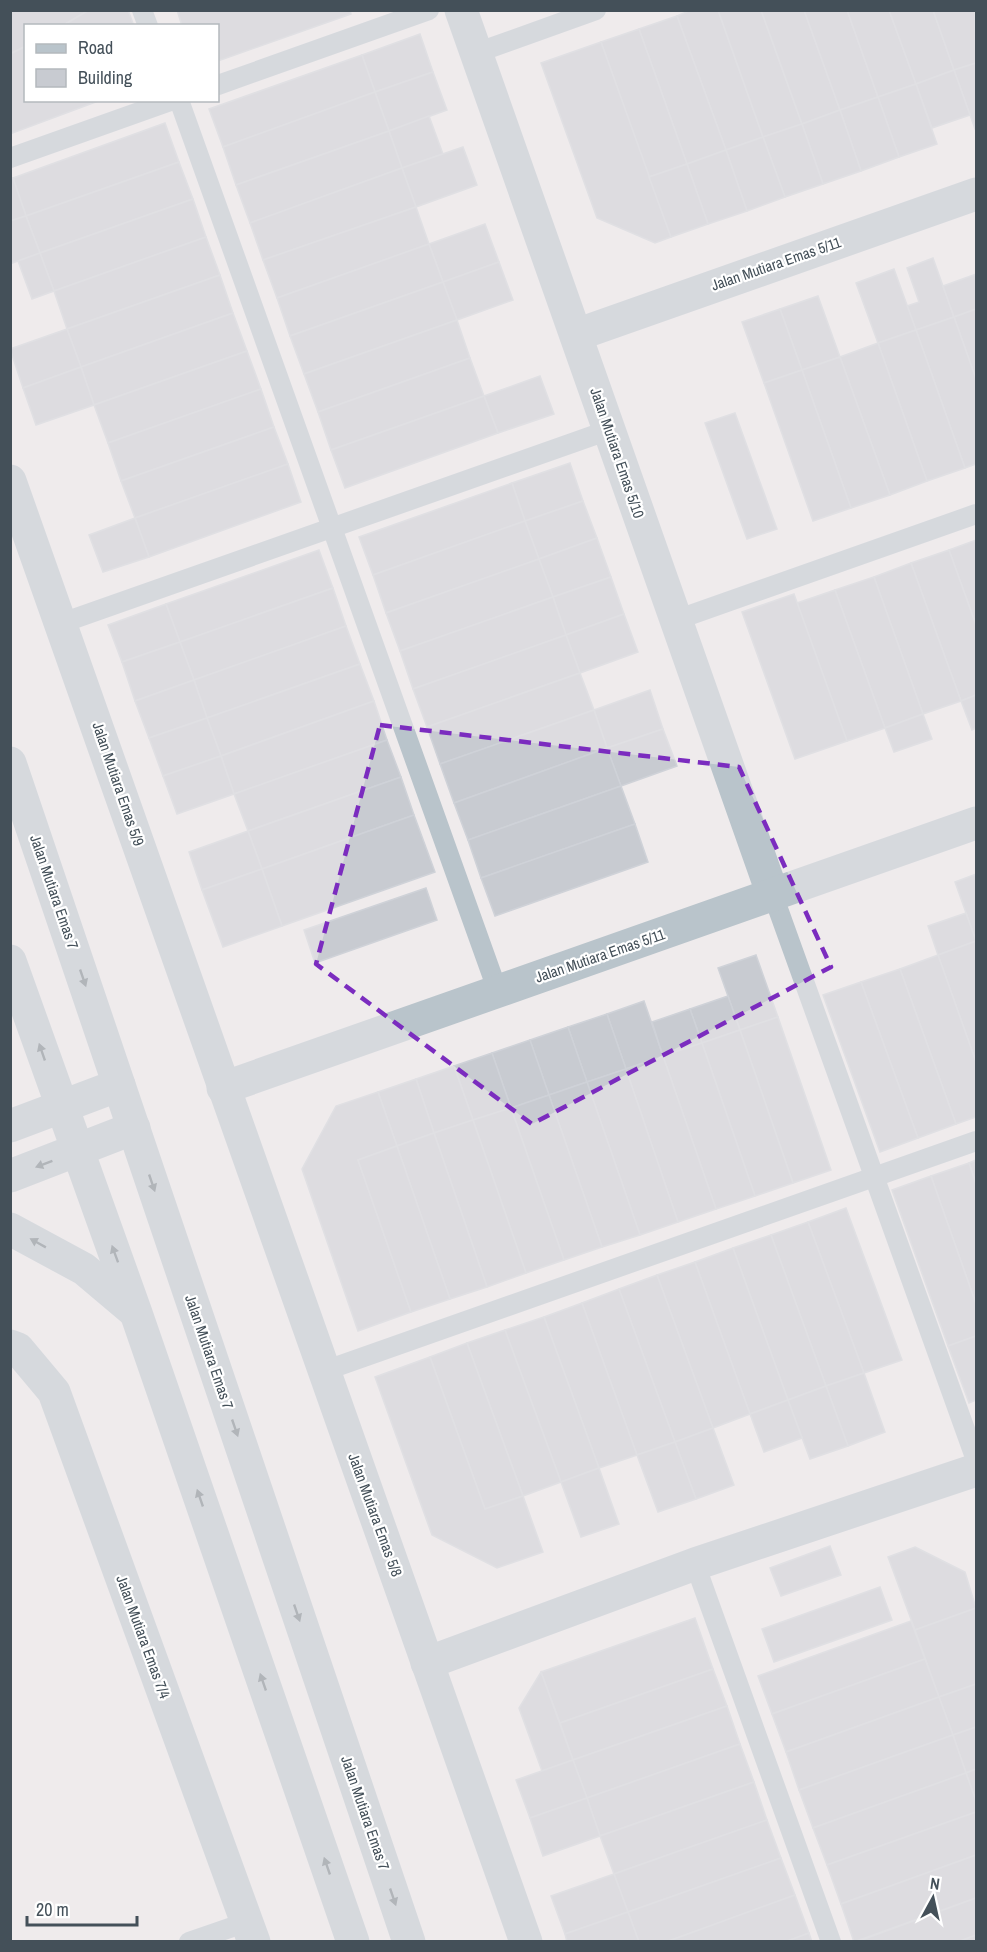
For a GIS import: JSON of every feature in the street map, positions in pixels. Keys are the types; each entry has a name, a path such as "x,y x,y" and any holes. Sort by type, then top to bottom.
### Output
{"street":[{"name":"Jalan Mutiara Emas 5/10","path":"461,10 773,895"},
{"name":"Jalan Mutiara Emas 5/11","path":"576,335 976,194"},
{"name":"Jalan Mutiara Emas 5/9","path":"10,481 62,623 223,1088"},
{"name":"Jalan Mutiara Emas 7","path":"10,763 409,1941"},
{"name":"Jalan Mutiara Emas 5/11","path":"223,1088 976,823"},
{"path":"10,1038 14,971"},
{"path":"14,971 76,1151 136,1313 353,1941"},
{"path":"10,1126 119,1085"},
{"name":"Jalan Mutiara Emas 5/8","path":"223,1088 526,1941"},
{"path":"10,1176 134,1128"},
{"path":"10,1229 84,1269 136,1313"},
{"name":"Jalan Mutiara Emas 7/4","path":"10,1346 18,1349 54,1392 250,1932"},
{"path":"428,1663 695,1564 976,1470"}],"lane":[{"path":"219,85 429,10"},
{"path":"476,53 596,10"},
{"path":"10,158 166,102"},
{"path":"180,102 498,992"},
{"path":"62,623 609,430"},
{"path":"676,620 976,514"},
{"path":"773,895 976,1460"},
{"path":"324,1371 976,1141"},
{"path":"695,1564 831,1941"},
{"path":"189,1941 250,1932"}],"highlighted area":[{"path":"380,725 739,767 831,967 532,1124 316,964"}],"building":[{"path":"10,10 89,10 65,24 24,24 24,47 10,54"},
{"path":"89,10 128,10 133,24 65,24"},
{"path":"177,10 350,10 351,14 219,61 219,24 181,24"},
{"path":"691,10 718,10 763,137 726,150 677,16"},
{"path":"718,10 761,10 802,124 763,137"},
{"path":"761,10 804,10 840,110 802,124"},
{"path":"804,10 847,10 878,97 840,110"},
{"path":"847,10 889,10 916,84 878,97"},
{"path":"889,10 933,10 954,70 916,84"},
{"path":"933,10 975,10 976,63 954,70"},
{"path":"677,16 726,150 687,164 639,29"},
{"path":"639,29 687,164 649,177 601,42"},
{"path":"420,34 433,72 375,92 362,55"},
{"path":"601,42 671,237 655,243 597,218 541,63"},
{"path":"24,47 24,102 96,102 10,134 10,54"},
{"path":"362,55 375,92 223,147 209,109"},
{"path":"976,63 976,128 975,129 954,70"},
{"path":"954,70 970,115 932,128 916,84"},
{"path":"433,72 447,110 389,131 375,92"},
{"path":"916,84 937,144 899,157 878,97"},
{"path":"375,92 389,131 236,185 223,147"},
{"path":"878,97 899,157 861,171 840,110"},
{"path":"840,110 861,171 823,184 802,124"},
{"path":"429,116 443,154 402,168 389,131"},
{"path":"165,123 179,162 26,216 13,178"},
{"path":"802,124 823,184 785,197 763,137"},
{"path":"389,131 402,168 250,223 236,185"},
{"path":"763,137 785,197 747,211 726,150"},
{"path":"463,147 477,185 416,207 402,168"},
{"path":"726,150 747,211 708,224 687,164"},
{"path":"179,162 193,199 40,253 26,216"},
{"path":"687,164 708,224 671,237 649,177"},
{"path":"402,168 416,207 263,260 250,223"},
{"path":"10,178 13,178 26,216 10,221"},
{"path":"193,199 206,237 54,291 40,253"},
{"path":"416,207 429,244 277,298 263,260"},
{"path":"26,216 40,253 10,264 10,221"},
{"path":"485,224 499,262 443,282 429,244"},
{"path":"206,237 220,275 67,329 54,291"},
{"path":"429,244 443,282 290,336 277,298"},
{"path":"40,253 54,291 32,299 18,261"},
{"path":"933,258 954,317 916,330 907,306 919,302 907,268"},
{"path":"499,262 513,300 457,320 443,282"},
{"path":"894,269 916,330 878,343 856,283"},
{"path":"976,274 976,309 954,317 943,286"},
{"path":"220,275 233,313 81,367 67,329"},
{"path":"443,282 457,320 304,374 290,336"},
{"path":"818,296 840,357 802,370 780,309"},
{"path":"780,309 802,370 764,383 742,322"},
{"path":"976,309 976,379 954,317"},
{"path":"233,313 247,351 94,405 81,367"},
{"path":"954,317 976,379 976,464 965,468 916,330"},
{"path":"457,320 470,358 318,412 304,374"},
{"path":"67,329 81,367 23,388 10,349"},
{"path":"916,330 965,468 927,481 878,343"},
{"path":"878,343 927,481 890,495 840,357"},
{"path":"247,351 261,389 108,443 94,405"},
{"path":"840,357 890,495 851,508 802,370"},
{"path":"470,358 484,396 331,450 318,412"},
{"path":"81,367 94,405 36,425 23,388"},
{"path":"802,370 851,508 813,521 764,383"},
{"path":"540,376 554,414 498,433 484,396"},
{"path":"261,389 274,427 121,481 108,443"},
{"path":"484,396 498,433 345,488 331,450"},
{"path":"735,413 777,529 747,539 705,423"},
{"path":"274,427 288,464 135,518 121,481"},
{"path":"570,463 583,501 525,521 512,483"},
{"path":"288,464 301,502 149,557 135,518"},
{"path":"512,483 525,521 373,575 359,537"},
{"path":"583,501 597,538 539,559 525,521"},
{"path":"135,518 149,557 103,572 89,535"},
{"path":"525,521 539,559 386,613 373,575"},
{"path":"597,538 611,577 553,597 539,559"},
{"path":"976,540 976,625 949,550"},
{"path":"319,550 333,588 180,642 166,604"},
{"path":"949,550 976,625 976,695 961,701 911,563"},
{"path":"539,559 553,597 400,651 386,613"},
{"path":"911,563 961,701 923,714 874,577"},
{"path":"611,577 624,614 566,635 553,597"},
{"path":"874,577 923,714 885,728 835,590"},
{"path":"333,588 346,626 194,680 180,642"},
{"path":"835,590 885,728 847,741 797,603"},
{"path":"794,594 847,741 795,759 742,612"},
{"path":"553,597 566,635 413,689 400,651"},
{"path":"166,604 180,642 122,662 108,625"},
{"path":"624,614 638,652 580,673 566,635"},
{"path":"346,626 360,664 207,718 194,680"},
{"path":"566,635 580,673 427,727 413,689"},
{"path":"180,642 194,680 135,701 122,662"},
{"path":"360,664 374,701 221,756 207,718"},
{"path":"580,673 594,710 440,764 427,727"},
{"path":"194,680 207,718 149,738 135,701"},
{"path":"650,690 663,729 607,748 594,710"},
{"path":"976,695 976,728 972,730 961,701"},
{"path":"374,701 387,740 234,794 221,756"},
{"path":"594,710 607,748 454,803 440,764"},
{"path":"923,714 932,739 894,752 885,728"},
{"path":"207,718 221,756 163,776 149,738"},
{"path":"663,729 677,766 621,786 607,748"},
{"path":"387,740 401,777 248,831 234,794"},
{"path":"607,748 621,786 468,840 454,803"},
{"path":"221,756 234,794 177,814 163,776"},
{"path":"401,777 414,815 262,869 248,831"},
{"path":"621,786 635,824 481,878 468,840"},
{"path":"414,815 435,872 282,926 262,869"},
{"path":"635,824 648,862 495,916 481,878"},
{"path":"248,831 262,869 202,890 189,852"},
{"path":"262,869 282,926 223,947 202,890"},
{"path":"976,874 976,941 955,882"},
{"path":"426,888 437,920 315,963 304,930"},
{"path":"966,913 976,941 938,955 928,926"},
{"path":"976,941 976,1062 938,955"},
{"path":"756,955 778,1017 740,1030 718,968"},
{"path":"938,955 976,1062 976,1117 956,1124 900,969"},
{"path":"900,969 956,1124 918,1138 861,982"},
{"path":"861,982 918,1138 880,1152 823,995"},
{"path":"728,996 740,1030 702,1043 690,1009"},
{"path":"644,1001 663,1056 626,1069 607,1014"},
{"path":"690,1009 702,1043 663,1056 652,1022"},
{"path":"607,1014 626,1069 587,1082 568,1027"},
{"path":"778,1017 831,1170 793,1183 740,1030"},
{"path":"568,1027 587,1082 549,1095 530,1040"},
{"path":"740,1030 793,1183 755,1196 702,1043"},
{"path":"530,1040 549,1095 511,1108 492,1053"},
{"path":"702,1043 755,1196 716,1209 663,1056"},
{"path":"492,1053 511,1108 473,1120 454,1066"},
{"path":"663,1056 716,1209 678,1222 626,1069"},
{"path":"454,1066 473,1120 434,1133 416,1079"},
{"path":"626,1069 678,1222 640,1235 587,1082"},
{"path":"416,1079 434,1133 397,1146 378,1092"},
{"path":"587,1082 640,1235 602,1247 549,1095"},
{"path":"378,1092 397,1146 358,1160 411,1312 358,1331 302,1169 336,1106"},
{"path":"549,1095 602,1247 564,1260 511,1108"},
{"path":"511,1108 564,1260 526,1273 473,1120"},
{"path":"473,1120 526,1273 487,1287 434,1133"},
{"path":"434,1133 487,1287 450,1299 397,1146"},
{"path":"397,1146 450,1299 411,1312 358,1160"},
{"path":"976,1160 976,1184 969,1163"},
{"path":"969,1163 976,1184 976,1304 931,1176"},
{"path":"931,1176 976,1304 976,1336 948,1346 892,1190"},
{"path":"846,1208 902,1360 864,1373 808,1222"},
{"path":"808,1222 864,1373 826,1386 771,1235"},
{"path":"771,1235 826,1386 788,1400 733,1248"},
{"path":"733,1248 788,1400 750,1414 695,1262"},
{"path":"695,1262 750,1414 713,1428 657,1275"},
{"path":"657,1275 713,1428 675,1442 619,1289"},
{"path":"619,1289 675,1442 637,1455 582,1303"},
{"path":"582,1303 637,1455 599,1468 544,1317"},
{"path":"544,1317 599,1468 561,1482 505,1330"},
{"path":"505,1330 561,1482 523,1496 467,1343"},
{"path":"976,1336 976,1400 969,1403 948,1346"},
{"path":"467,1343 523,1496 485,1509 430,1357"},
{"path":"430,1357 485,1509 523,1496 543,1552 497,1568 432,1535 375,1377"},
{"path":"864,1373 885,1432 848,1446 826,1386"},
{"path":"826,1386 848,1446 810,1459 788,1400"},
{"path":"788,1400 802,1438 764,1452 750,1414"},
{"path":"713,1428 734,1485 696,1499 675,1442"},
{"path":"675,1442 696,1499 658,1512 637,1455"},
{"path":"599,1468 619,1524 581,1537 561,1482"},
{"path":"830,1546 841,1575 781,1596 770,1568"},
{"path":"915,1547 965,1572 976,1608 915,1630 888,1557"},
{"path":"880,1587 892,1620 774,1662 762,1629"},
{"path":"976,1608 976,1684 939,1697 915,1630"},
{"path":"695,1618 713,1669 560,1723 541,1672"},
{"path":"911,1621 925,1659 772,1714 758,1676"},
{"path":"925,1659 939,1697 786,1752 772,1714"},
{"path":"713,1669 727,1706 573,1760 560,1723"},
{"path":"541,1672 573,1760 542,1771 519,1708"},
{"path":"976,1684 976,1727 953,1735 939,1697"},
{"path":"939,1697 953,1735 799,1790 786,1752"},
{"path":"727,1706 740,1744 587,1798 573,1760"},
{"path":"976,1727 976,1769 966,1773 953,1735"},
{"path":"953,1735 966,1773 813,1828 799,1790"},
{"path":"740,1744 754,1782 600,1836 587,1798"},
{"path":"573,1760 587,1798 530,1818 516,1780"},
{"path":"976,1769 976,1801 966,1773"},
{"path":"966,1773 976,1801 976,1812 827,1865 813,1828"},
{"path":"754,1782 767,1820 614,1874 600,1836"},
{"path":"587,1798 600,1836 543,1856 530,1818"},
{"path":"976,1812 976,1855 841,1904 827,1865"},
{"path":"767,1820 781,1858 628,1912 614,1874"},
{"path":"976,1855 976,1898 854,1942 841,1904"},
{"path":"781,1858 795,1895 666,1942 639,1942 628,1912"},
{"path":"614,1874 628,1912 565,1934 551,1896"},
{"path":"795,1895 809,1933 785,1942 666,1942"},
{"path":"976,1898 976,1935 958,1942 856,1942"},
{"path":"628,1912 639,1942 567,1942 565,1934"},
{"path":"809,1933 812,1942 785,1942"},
{"path":"976,1935 976,1942 958,1942"}]}
